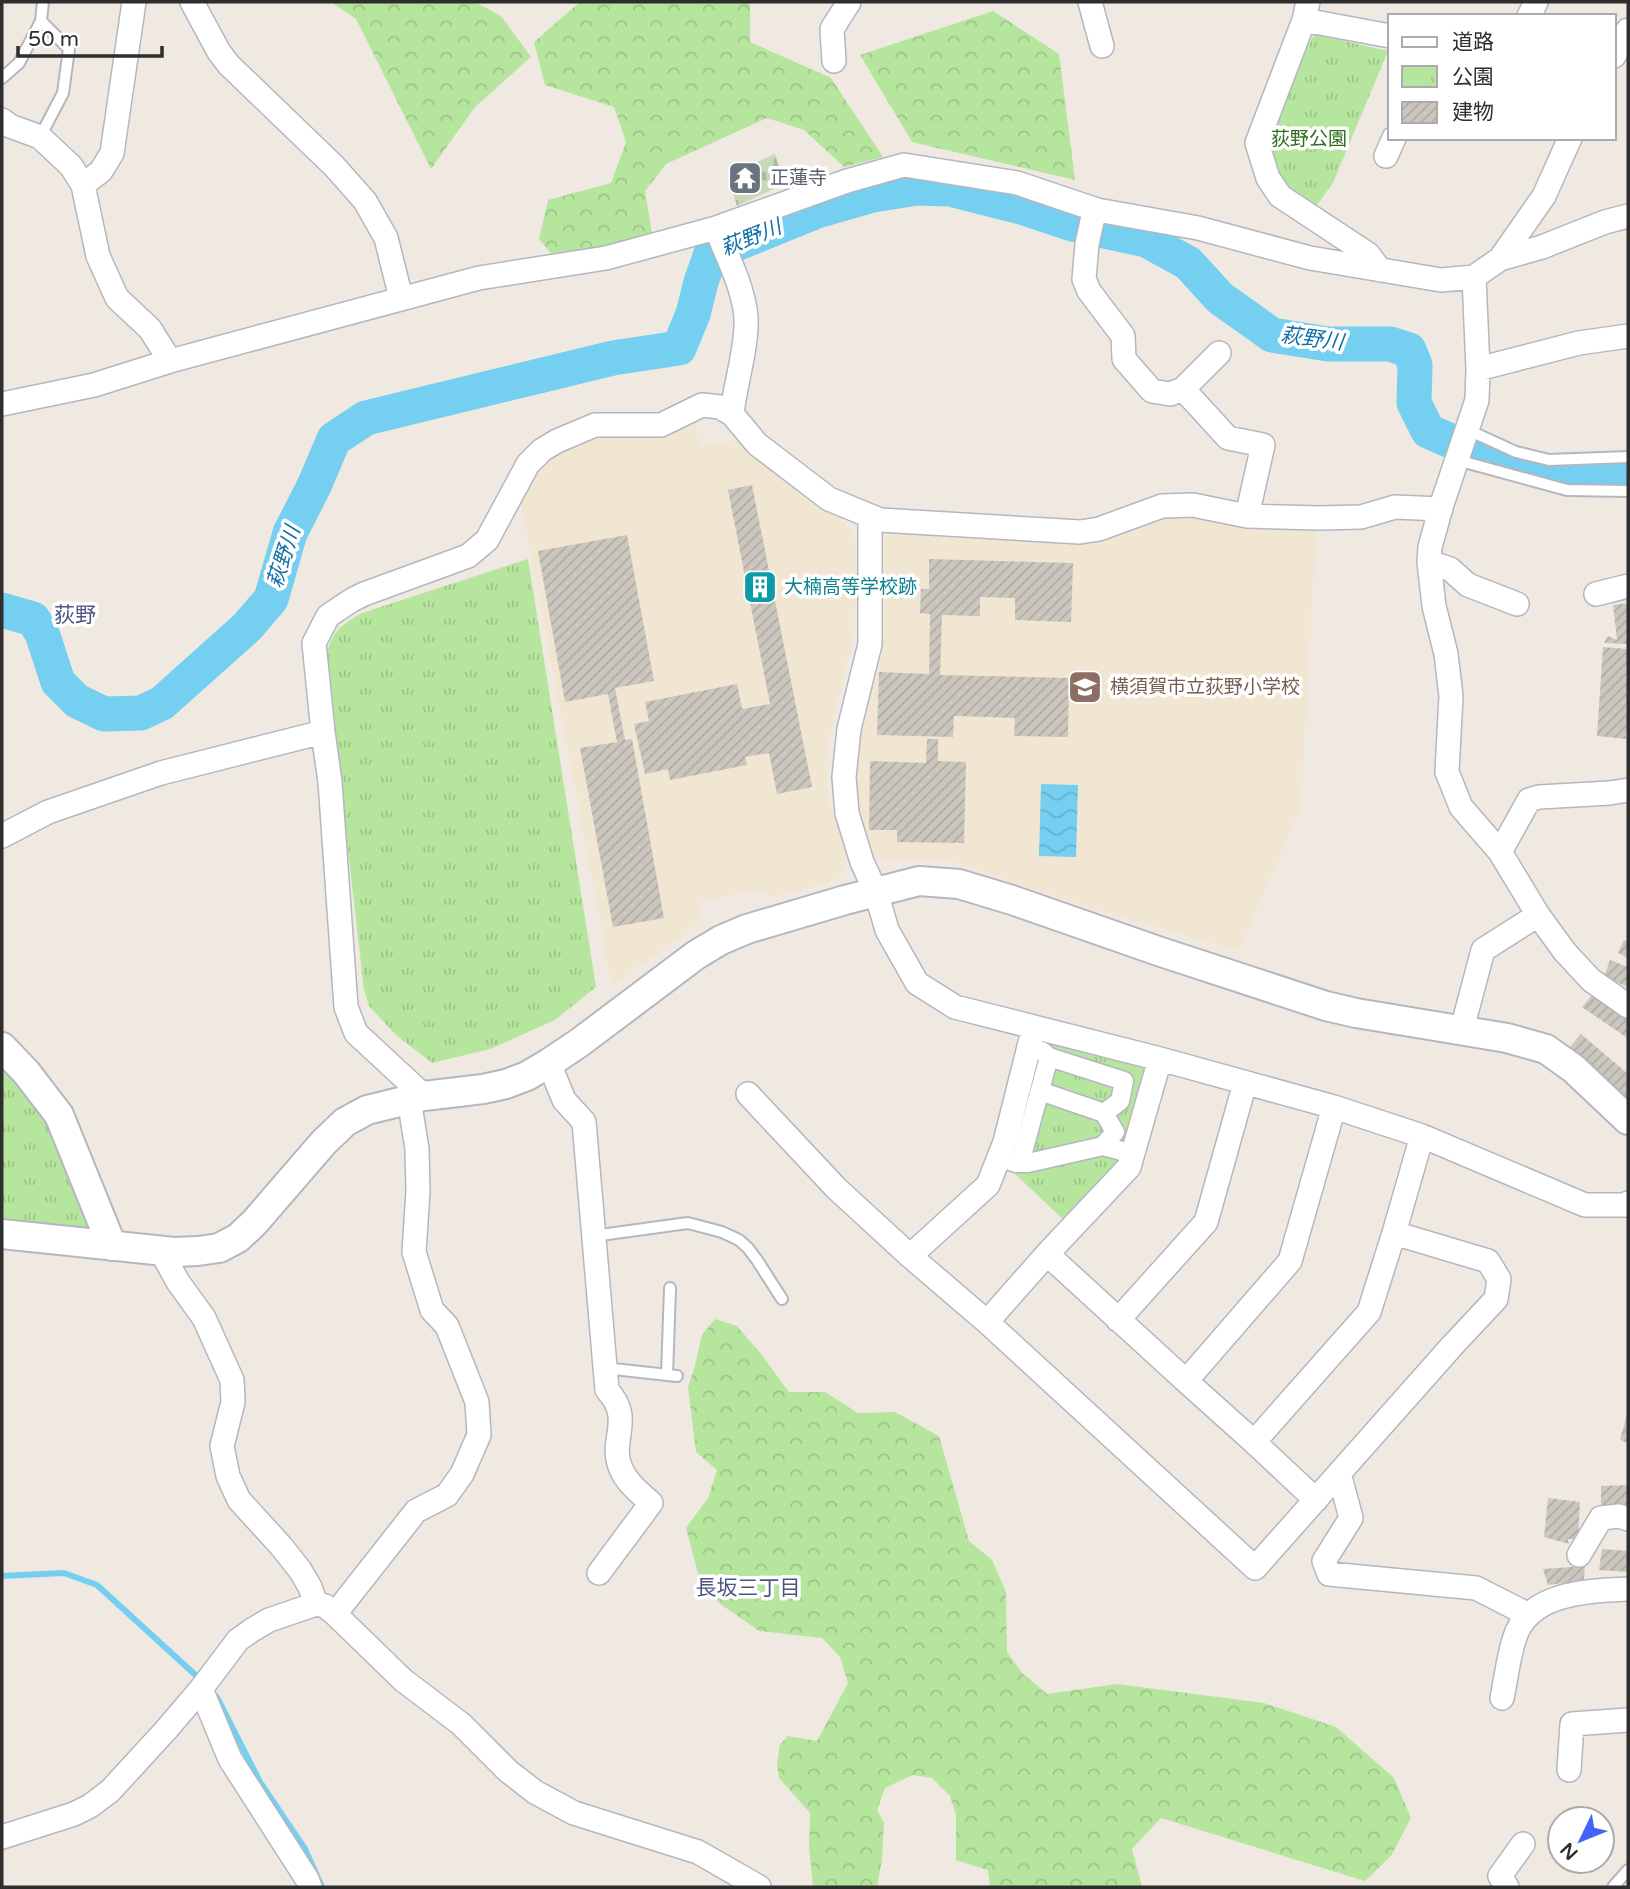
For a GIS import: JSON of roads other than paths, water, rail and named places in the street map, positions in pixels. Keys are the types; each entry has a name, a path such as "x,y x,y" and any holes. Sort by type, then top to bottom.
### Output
{"street":[{"path":"83,185 101,171 112,153 134,2"},
{"path":"192,2 229,65 334,166 365,201 386,238 401,298"},
{"path":"835,61 832,29 849,2"},
{"path":"1090,2 1102,46"},
{"path":"1380,270 1368,254 1280,196 1268,178 1257,143 1306,11 1388,35"},
{"path":"1616,52 1628,30"},
{"path":"2,120 10,126 40,137 71,166 83,185 98,256 117,298 150,329 170,361"},
{"path":"1500,259 1544,196 1569,140"},
{"path":"2,404 94,385 170,361 479,278 606,258 716,228 847,181 904,165 1017,183 1094,215 1198,228 1311,258 1441,280 1474,277 1500,259 1628,216"},
{"path":"1094,215 1087,244 1084,279 1123,336 1124,359 1152,391 1170,394 1183,389 1219,353"},
{"path":"716,228 744,300 746,325 732,414"},
{"path":"1474,277 1478,400 1441,509 1430,547 1429,562 1434,606 1446,654 1451,696 1447,772 1461,807 1500,852 1538,915 1565,952 1591,980 1628,1006"},
{"path":"1478,369 1579,343 1628,336"},
{"path":"1183,389 1228,438 1263,446 1247,516"},
{"path":"2,1838 74,1814 110,1791 205,1683 238,1640 252,1630 269,1620 326,1609 416,1511 447,1495 462,1474 479,1435 477,1402 447,1326 432,1310 414,1252 418,1191 417,1098 356,1033 346,1007 330,782 314,643 328,617 363,594 468,556 487,540 528,464 557,440 595,425 661,425 702,405 720,407 732,414 757,444 829,499 880,520 1080,532 1100,529 1162,506 1193,505 1247,516 1361,517 1395,506 1441,509"},
{"path":"870,516 870,644 849,729 844,777 847,813 887,930 917,983 955,1007 1032,1035 1160,1059 1334,1107 1422,1136 1585,1205 1628,1203"},
{"path":"1429,562 1450,569 1468,585 1517,604"},
{"path":"1596,594 1628,586"},
{"path":"2,836 48,812 161,773 323,732"},
{"path":"1500,852 1529,800 1628,790"},
{"path":"2,1234 160,1251 219,1248 238,1238 254,1223 324,1142 345,1122 367,1110 417,1098 483,1089 527,1076 721,940 747,929 919,881 959,884 1012,900 1326,1006 1462,1029 1546,1049 1574,1069 1628,1120"},
{"path":"1462,1029 1483,950 1538,915"},
{"path":"1032,1035 1049,1057 1124,1081 1120,1101 1104,1113"},
{"path":"1010,1160 1005,1142 1032,1035"},
{"path":"2,1047 26,1072 59,1115 112,1246"},
{"path":"910,1256 988,1185 1010,1160 1040,1091 1049,1057"},
{"path":"987,1322 1129,1167 1160,1059"},
{"path":"549,1063 564,1100 584,1122 604,1368 607,1390 617,1401 621,1415 617,1457 629,1483 650,1503 599,1573"},
{"path":"1118,1320 1206,1222 1245,1083"},
{"path":"1040,1091 1104,1113 1115,1132 1103,1146"},
{"path":"748,1094 836,1188 987,1322 1255,1569 1496,1299 1499,1279 1488,1261 1394,1233"},
{"path":"1186,1381 1290,1261 1334,1107"},
{"path":"1254,1442 1369,1312 1422,1136"},
{"path":"1010,1160 1028,1163 1103,1146 1133,1154"},
{"path":"160,1251 204,1318 232,1380 233,1402 222,1446 228,1476 239,1500 281,1546 326,1609 403,1680 461,1724 508,1771 535,1792 574,1813 698,1852 759,1887"},
{"path":"1047,1254 1316,1500"},
{"path":"1339,1473 1351,1518 1324,1561 1329,1574 1476,1588 1527,1614"},
{"path":"1578,1555 1601,1518 1619,1516 1628,1519"},
{"path":"1502,1698 1514,1637 1527,1614 1562,1596 1588,1591 1628,1589"},
{"path":"205,1683 230,1759 310,1887"},
{"path":"1569,1770 1572,1724 1628,1720"},
{"path":"1507,1887 1500,1876 1523,1843"}],"lane":[{"path":"2,78 19,63 41,21 43,2"},
{"path":"40,137 63,93 69,49 41,21"},
{"path":"1468,430 1516,452 1549,460 1628,457"},
{"path":"1457,460 1567,490 1628,491"},
{"path":"593,1236 688,1223 722,1232 748,1248 782,1299"},
{"path":"604,1368 672,1376 670,1288"},
{"path":"1613,1887 1628,1870"}],"water":[{"path":"1041,784 1078,785 1076,857 1039,856"}],"waterway":[{"name":"萩野川","path":"2,610 33,619 42,633 58,682 77,701 104,714 141,713 162,703 247,627 271,599 290,533 334,439 366,418 613,358 679,348 693,314 711,254 817,211 873,195 917,188 950,189 1021,207 1072,224 1146,240 1188,263 1220,298 1272,335 1328,344 1390,344 1409,350 1415,365 1414,403 1428,431 1480,454 1564,475 1600,478 1628,476"},
{"path":"2,1576 64,1573 97,1585 202,1681"},
{"path":"212,1692 260,1782 305,1849 322,1887"}],"place":[{"name":"正蓮寺","path":"745,178"},
{"name":"大楠高等学校跡","path":"760,587"},
{"name":"横須賀市立荻野小学校","path":"1085,687"}],"district":[{"name":"荻野","path":"75,615"},
{"name":"長坂三丁目","path":"748,1588"}],"park label":[{"name":"荻野公園","path":"1309,139"}]}
